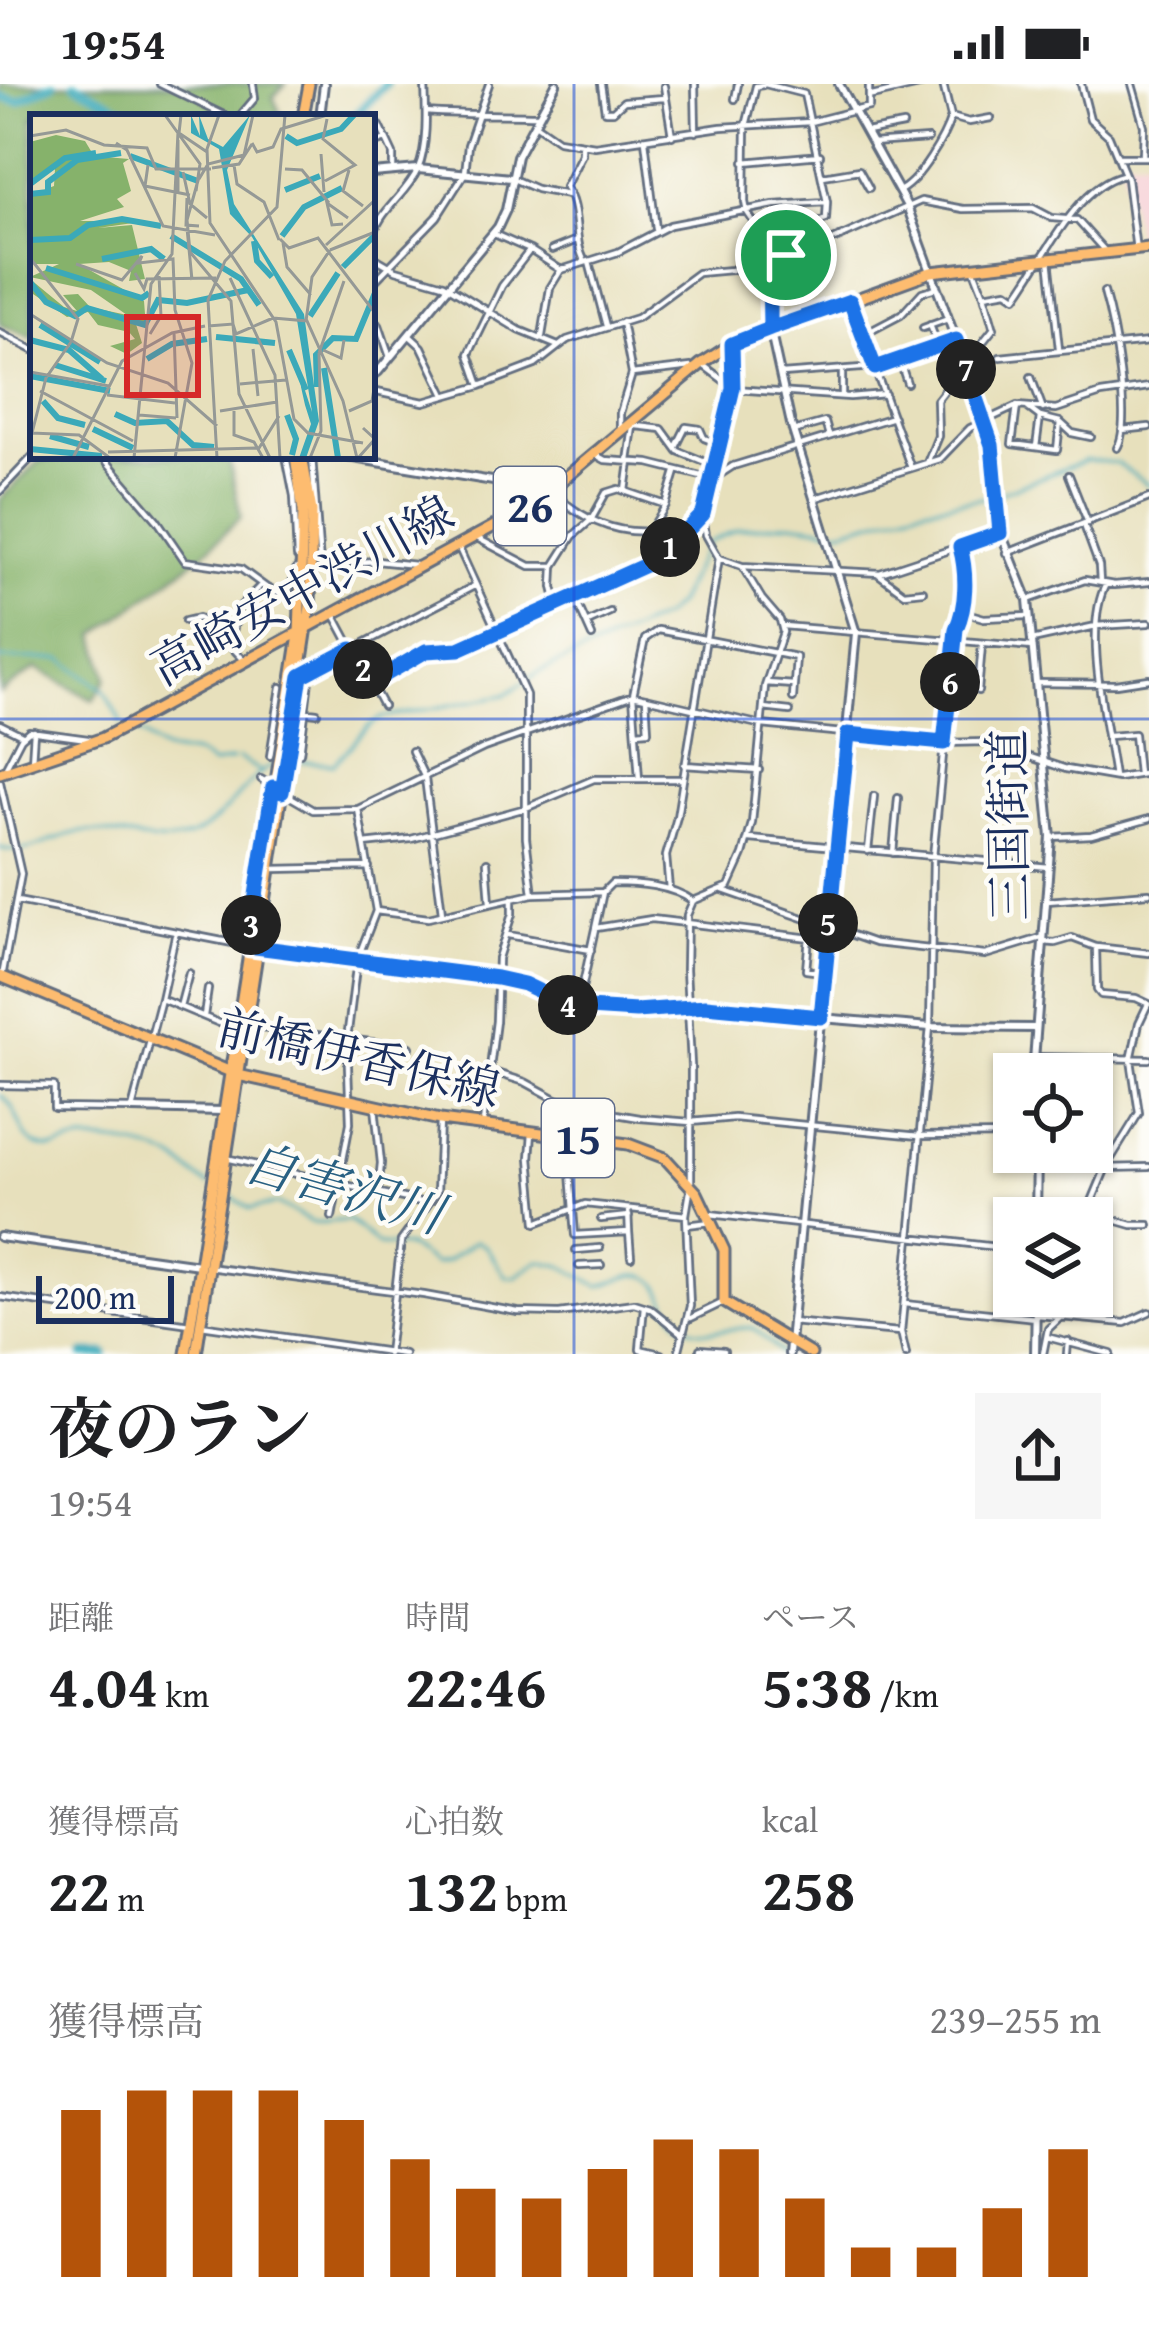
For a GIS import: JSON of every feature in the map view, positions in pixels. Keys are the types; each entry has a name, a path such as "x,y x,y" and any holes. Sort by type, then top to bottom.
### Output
{"main road":[{"path":"301,114 306,84"},
{"name":"高崎安中渋川線","path":"1,776 130,724 475,537 550,491 699,365 732,344 931,272 1149,248"},
{"path":"284,757 305,674 299,459"},
{"path":"216,1189 226,1158 241,1025 303,633 312,511 300,459"},
{"path":"253,946 269,870 278,789"},
{"name":"前橋伊香保線","path":"1,976 234,1074 440,1120 647,1150 676,1167 710,1218 724,1250 724,1302"},
{"path":"196,1354 223,1111 234,1074"},
{"path":"724,1302 811,1354"},
{"path":"186,1354 196,1324"}],"street":[{"path":"160,84 222,114"},
{"path":"242,114 255,98 253,84"},
{"path":"320,114 324,84"},
{"path":"375,225 418,169 425,84"},
{"path":"375,281 437,217 465,173 489,84"},
{"path":"375,372 494,235 504,216 522,143 556,84"},
{"path":"602,84 605,111 613,111 624,101 664,98"},
{"path":"695,84 695,131"},
{"path":"735,99 739,84"},
{"path":"766,241 826,219 827,202 802,92 766,84 753,85 746,126 747,212 766,241 770,329 798,446 856,633 789,1354"},
{"path":"839,84 907,206 983,422"},
{"path":"536,124 558,140 582,146 810,122 869,106 868,84"},
{"path":"872,96 924,84"},
{"path":"898,192 911,184 945,136 951,117 943,84"},
{"path":"1081,84 1092,123 1109,136 1123,175 1136,250"},
{"path":"1117,158 1146,156 1144,126 1132,84"},
{"path":"664,86 671,136"},
{"path":"426,112 541,115"},
{"path":"951,117 969,122 991,118"},
{"path":"866,132 903,125"},
{"path":"380,126 393,154 393,170"},
{"path":"375,143 386,139"},
{"path":"872,143 928,139"},
{"path":"645,140 656,231"},
{"path":"582,146 578,164 566,182 578,240 606,328"},
{"path":"744,163 820,155"},
{"path":"375,173 418,169 511,178 572,196"},
{"path":"823,176 859,170 868,188"},
{"path":"984,296 1007,291 1016,296 1046,259 1075,206 1102,182 1123,175"},
{"path":"375,393 424,402 480,386 536,365 558,346 644,314 698,273 797,256 928,200 962,208 1033,208 1052,218 1080,223 1107,253"},
{"path":"542,336 550,288 562,270 629,248 656,231 774,205 827,202"},
{"path":"798,229 808,248"},
{"path":"494,235 562,270"},
{"path":"552,250 578,240"},
{"path":"480,386 469,354 502,286 530,250"},
{"path":"770,296 785,280 800,274 797,256"},
{"path":"375,258 477,301 519,330 558,346"},
{"path":"1046,259 1059,350"},
{"path":"927,463 938,436 937,400 993,327 973,268"},
{"path":"863,335 901,315 922,292 936,288"},
{"path":"1104,292 1121,390 1118,448"},
{"path":"850,301 910,468"},
{"path":"938,345 926,326 948,319"},
{"path":"622,322 632,374 620,413 628,428 626,491"},
{"path":"375,323 391,358"},
{"path":"0,333 30,348"},
{"path":"410,336 422,347 445,395"},
{"path":"782,374 875,368 956,340"},
{"path":"1000,357 1149,342"},
{"path":"669,889 666,856 717,555 706,535 703,514 733,388 732,344"},
{"path":"899,359 907,383"},
{"path":"632,374 699,365 733,388 786,395 885,394"},
{"path":"671,368 673,388"},
{"path":"842,372 842,395"},
{"path":"1030,377 1043,409"},
{"path":"815,499 940,459 970,428 1016,406 1066,407 1121,390 1149,387"},
{"path":"1016,406 1012,444 1057,450 1060,422"},
{"path":"1026,406 1072,433 1091,436"},
{"path":"595,454 605,460 649,463 712,479 734,466 893,417"},
{"path":"1036,447 1040,417"},
{"path":"794,431 825,422 829,436"},
{"name":"三国街道","path":"983,422 992,445 1000,533 1028,600 1052,837 1033,1053"},
{"path":"676,447 686,427 700,429 704,438 722,445"},
{"path":"628,428 662,429 697,462 716,466"},
{"path":"1122,430 1149,428"},
{"path":"0,491 30,459"},
{"path":"105,459 185,561 235,568 302,603"},
{"path":"286,596 298,561 287,459"},
{"path":"312,459 320,564 406,562 419,568"},
{"path":"359,459 550,491 592,520 631,534 650,531 673,544"},
{"path":"650,531 666,505 676,472"},
{"path":"1069,475 1103,583 1096,626 1114,777"},
{"path":"557,605 554,566 573,536 592,520 606,493 626,491 666,505"},
{"path":"1007,553 1149,499"},
{"path":"371,683 426,651 459,649 661,558 703,514"},
{"path":"717,555 742,566 877,573 1000,533"},
{"path":"475,537 530,566 554,566"},
{"path":"458,546 526,695 526,808 533,894"},
{"path":"906,1354 901,1332 930,1027 933,857 954,642 963,612 960,547"},
{"path":"578,1007 603,892 612,883 669,889 693,901 723,890 736,874 748,839 759,770 766,683 783,626 742,566"},
{"path":"877,573 904,592 923,591"},
{"path":"1028,600 1076,581 1149,581"},
{"path":"230,645 238,608 261,584"},
{"path":"284,757 304,711 305,674 477,585"},
{"path":"575,598 592,636"},
{"path":"586,623 610,612"},
{"path":"963,612 984,618 1030,616"},
{"path":"334,615 383,706"},
{"path":"185,621 198,618 206,622 213,638 230,645 247,663"},
{"path":"783,626 982,645 1033,643 1096,626 1149,623"},
{"path":"640,779 632,695 649,635 666,630 796,657 793,698"},
{"path":"978,691 982,645"},
{"path":"1037,683 1149,679"},
{"path":"766,683 794,685"},
{"path":"281,687 278,708 284,757"},
{"path":"261,779 313,810 358,809 525,731 632,695 762,725 944,743 985,742 1066,769 1114,777 1149,773"},
{"path":"636,732 648,731 646,698"},
{"path":"763,708 790,711"},
{"path":"304,711 317,713"},
{"path":"0,724 23,736"},
{"path":"32,762 34,731"},
{"path":"1,976 21,879 1,776 23,736 34,731 94,740"},
{"path":"1108,736 1134,734 1138,774"},
{"path":"412,751 425,778 442,913"},
{"path":"684,765 759,770"},
{"path":"364,844 411,839 526,808 594,779 682,779"},
{"path":"868,851 874,796"},
{"path":"892,853 898,798"},
{"path":"332,1217 349,1134 347,1039 357,960 376,911 358,809"},
{"path":"1052,837 1091,835 1149,819"},
{"path":"748,839 1049,867"},
{"path":"487,862 490,902"},
{"path":"269,870 369,867"},
{"path":"723,890 861,940 932,951 992,955 1043,940 1060,943 1072,938 1096,947 1149,953"},
{"path":"376,911 428,918 533,894 603,892"},
{"path":"1046,901 1149,892"},
{"path":"482,1127 496,1021 498,958 512,898"},
{"path":"17,901 253,946 497,978 578,1007 606,1011 689,1006 930,1027 1036,1028"},
{"path":"688,1321 691,1122 686,922 693,901"},
{"path":"596,928 652,919 826,940"},
{"path":"132,1109 153,1042 176,933"},
{"path":"507,935 591,950"},
{"path":"809,938 806,970 824,972"},
{"path":"1096,947 1096,990 1148,1004 1131,1060 1139,1113 1113,1156"},
{"path":"181,1007 189,973"},
{"path":"204,1016 208,988"},
{"path":"161,999 241,1025 410,1047"},
{"path":"1113,1059 1149,1059"},
{"path":"488,1070 525,1082 569,1106 691,1122 734,1118 919,1136 993,1135"},
{"path":"0,1085 54,1086 54,1108 223,1111"},
{"path":"375,1107 381,1163 378,1193"},
{"path":"388,1353 404,1234 437,1192 440,1120"},
{"path":"532,1133 536,1223 586,1204 628,1213 686,1215"},
{"path":"568,1137 565,1155 574,1235 629,1232"},
{"path":"226,1158 427,1204"},
{"path":"1113,1167 1149,1168"},
{"path":"601,1219 628,1213"},
{"path":"628,1213 631,1257"},
{"path":"687,1225 710,1218 801,1224 993,1247"},
{"path":"1113,1221 1149,1225"},
{"path":"0,1237 518,1312 644,1306 681,1332"},
{"path":"577,1250 600,1248"},
{"path":"579,1266 601,1265"},
{"path":"0,1297 404,1354"},
{"path":"678,1354 688,1321 724,1302"},
{"path":"904,1304 993,1313"},
{"path":"644,1306 640,1349 661,1354"},
{"path":"1078,1317 1124,1323 1149,1312"},
{"path":"1036,1317 1039,1354"},
{"path":"1039,1354 1048,1329 1061,1317"},
{"path":"791,1322 901,1332"},
{"path":"1047,1336 1111,1354"},
{"path":"1067,1354 1068,1341"},
{"path":"700,1354 700,1349 724,1351"}],"shaded area":[{"path":"1149,158 1149,245 1138,246 1121,159"}],"green space":[{"path":"0,84 286,84 273,97 281,114 30,114 30,337 0,325"},
{"path":"229,459 241,517 203,554 96,635 107,678 93,700 36,668 0,693 0,499 40,461"}],"waterway":[{"path":"0,97 18,101 53,84"},
{"path":"75,84 131,114"},
{"path":"356,114 386,84"},
{"path":"287,760 334,764 381,718 505,695 539,672 663,617 677,604 707,543 738,529 791,523 841,530 919,508 989,497 1087,460 1116,463 1149,485"},
{"path":"0,659 62,659 104,690 122,724"},
{"path":"129,731 164,750 193,754 212,765 232,760"},
{"path":"238,758 262,772"},
{"path":"0,848 21,850 81,832 180,840 205,828 278,762"},
{"name":"自害沢川","path":"0,1095 12,1107 27,1137 39,1146 85,1141 140,1147 175,1160 209,1185"},
{"name":"自害沢川","path":"223,1191 250,1209 278,1204 313,1223 349,1220 378,1245 409,1247 434,1264 445,1262 475,1241 486,1247 506,1277 515,1277 539,1261 562,1266 599,1286 646,1276 687,1327 703,1331 754,1328 782,1354"},
{"path":"84,1354 105,1354"}],"route":[{"path":"786,255 769,260 770,329 732,344 733,388 726,430 703,514 661,558 459,649 414,656 371,683 352,649 301,676 282,792 273,787 248,946 497,978 524,984 572,1007 636,1011 706,1006 821,1017 848,734 944,743 956,629 963,612 960,547 1000,533 992,445 956,340 875,368 850,301 770,329 770,296 800,272 797,256 786,255"}]}
